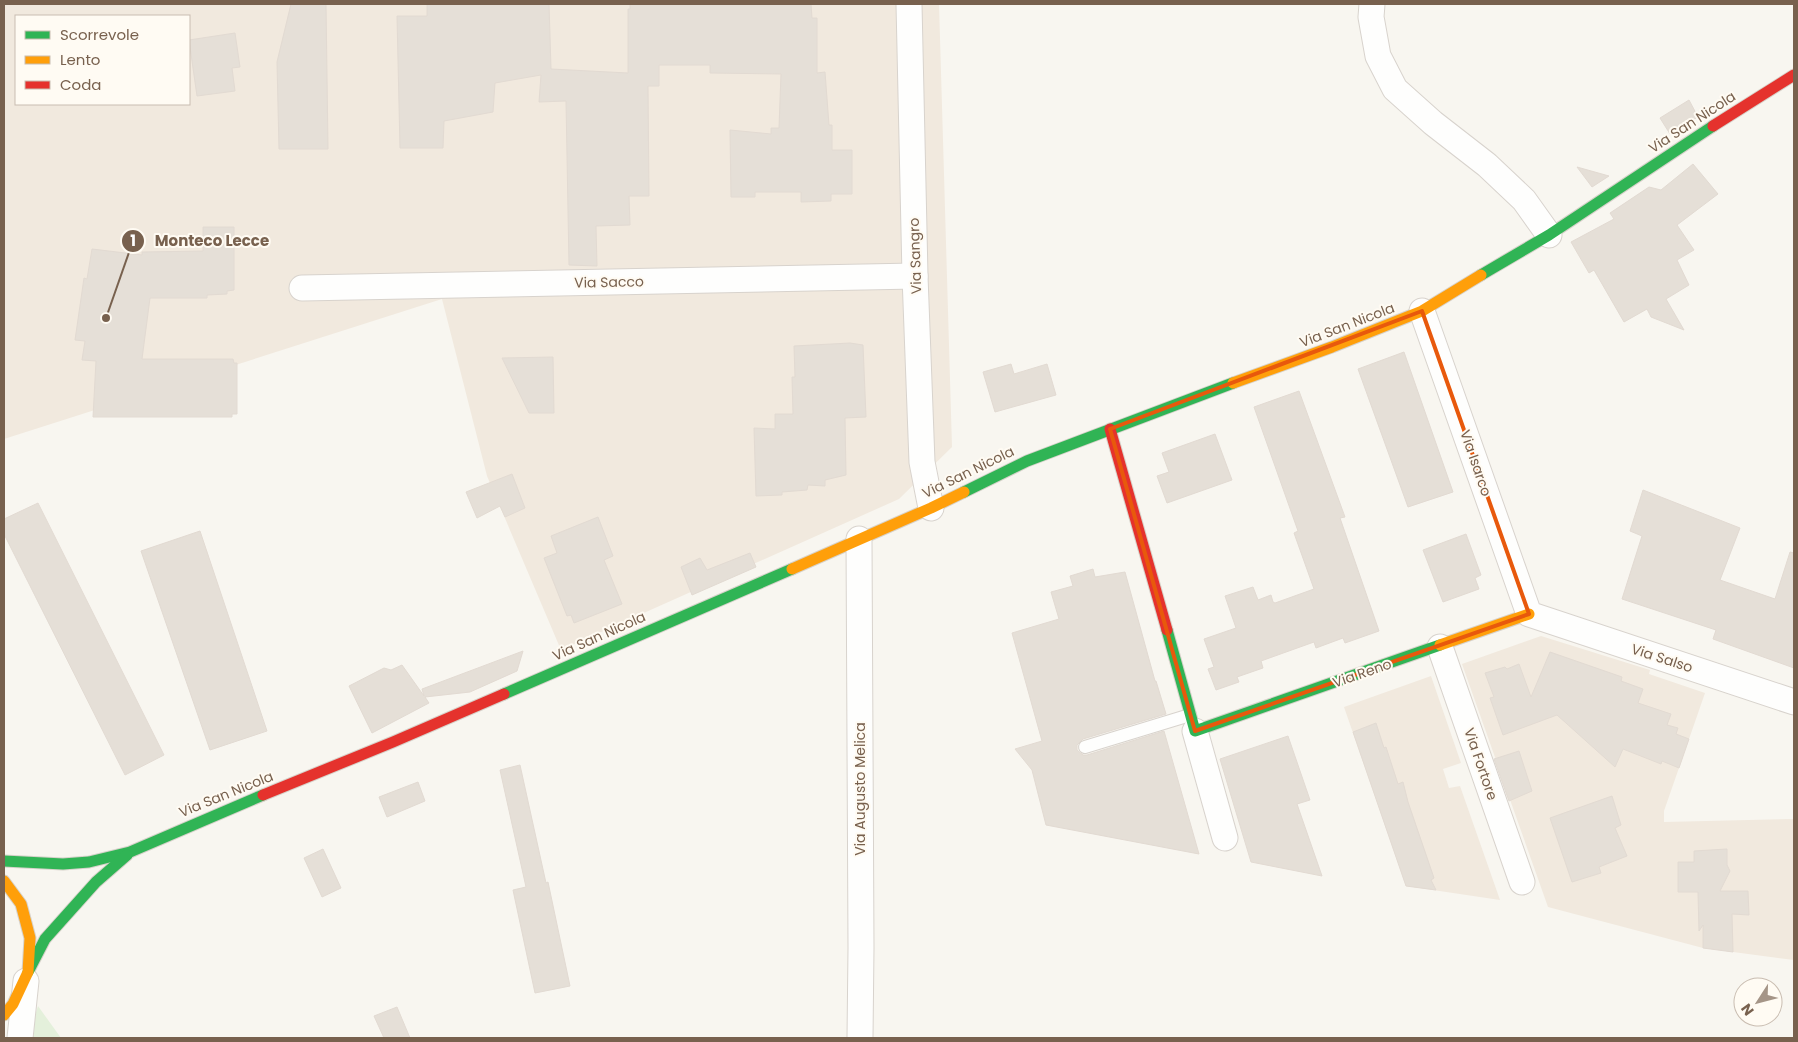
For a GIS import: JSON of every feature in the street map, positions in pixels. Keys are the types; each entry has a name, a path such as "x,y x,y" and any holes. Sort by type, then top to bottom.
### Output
{"street":[{"name":"Via Sangro","path":"909,4 922,462 931,508"},
{"path":"1372,4 1371,17 1378,56 1395,89 1432,124 1487,165 1524,200 1549,235"},
{"name":"Via San Nicola","path":"4,861 64,864 89,862 130,852 188,826 393,742 931,508 1027,461 1332,347 1422,311 1549,235 1672,152 1794,75"},
{"name":"Via Sacco","path":"302,288 916,276"},
{"name":"Via Isarco","path":"1422,311 1529,614"},
{"path":"1110,429 1225,838"},
{"name":"Via Augusto Melica","path":"859,539 860,1038"},
{"name":"Via Reno","path":"1192,723 1440,646 1529,614"},
{"name":"Via Salso","path":"1529,614 1794,702"},
{"name":"Via Fortore","path":"1440,646 1522,882"},
{"name":"Via San Nicola","path":"4,1015 13,1004 45,939 96,882 130,852"},
{"name":"Via San Nicola","path":"4,881 20,904 30,938 28,972"},
{"path":"20,1038 28,972"}],"lane":[{"path":"1085,746 1192,723"}],"highlighted area":[{"path":"1422,311 1529,614 1195,731 1110,429"}],"shaded area":[{"path":"4,4 939,4 952,447 899,499 561,650 487,476 442,299 4,439"},
{"path":"1541,636 1650,670 1649,674 1705,693 1664,811 1664,822 1794,819 1794,960 1703,948 1548,907 1462,664"},
{"path":"1431,676 1461,763 1443,769 1449,788 1460,786 1500,900 1406,886 1344,707"}],"green space":[{"path":"38,1006 61,1038 30,1038"}],"building":[{"path":"291,4 326,4 328,149 279,149 277,62"},
{"path":"427,4 549,4 551,69 628,73 628,9 630,9 630,4 811,4 812,18 817,18 817,73 825,72 829,125 832,125 832,150 852,150 852,194 831,194 831,201 801,202 801,192 755,192 755,197 731,197 730,130 771,134 771,128 779,128 781,74 710,73 710,65 659,65 659,86 648,86 649,196 629,196 630,225 596,226 597,266 569,265 566,101 539,102 541,75 495,83 493,112 444,121 443,148 400,148 397,16 427,16"},
{"path":"235,33 240,67 232,68 235,91 197,96 190,40"},
{"path":"1689,100 1698,117 1670,134 1660,118"},
{"path":"1693,164 1718,194 1677,225 1694,250 1677,260 1689,285 1666,299 1684,330 1651,317 1647,309 1624,322 1594,270 1589,273 1571,242 1614,219 1610,213 1649,187 1661,190"},
{"path":"1577,167 1609,176 1592,187"},
{"path":"203,227 234,227 234,290 227,291 227,294 207,295 207,298 150,298 142,359 233,359 234,363 237,363 237,414 232,414 232,417 93,417 96,361 82,360 85,341 75,340 84,278 87,279 92,249 142,255 142,252 203,251"},
{"path":"850,343 863,345 866,417 845,418 846,475 825,480 825,486 808,485 807,490 782,492 782,495 756,496 754,428 775,429 775,414 793,414 792,377 795,377 794,346"},
{"path":"1404,352 1453,492 1408,507 1358,369"},
{"path":"553,357 554,413 529,413 502,358"},
{"path":"1011,364 1014,374 1047,364 1056,395 995,412 983,372"},
{"path":"1299,391 1345,517 1340,518 1379,631 1345,643 1343,638 1316,648 1314,642 1261,661 1263,668 1237,677 1239,682 1216,690 1208,669 1214,667 1204,639 1236,628 1225,596 1253,587 1258,600 1271,595 1275,603 1314,589 1294,533 1298,531 1254,407"},
{"path":"1215,434 1232,480 1167,503 1157,476 1169,472 1162,453"},
{"path":"512,474 525,508 505,517 500,506 477,518 466,492"},
{"path":"1643,490 1740,528 1720,580 1775,599 1790,552 1794,553 1794,668 1713,639 1716,630 1622,599 1642,536 1630,531"},
{"path":"38,503 164,755 125,775 4,534 4,519"},
{"path":"598,517 613,556 604,560 622,604 574,623 571,615 567,616 544,558 557,553 551,536"},
{"path":"200,531 267,731 210,750 141,551"},
{"path":"1466,534 1481,575 1475,578 1479,589 1443,602 1423,550"},
{"path":"750,553 756,567 692,595 681,567 700,558 707,570"},
{"path":"1093,569 1095,577 1125,572 1166,714 1083,739 1077,745 1077,750 1083,755 1087,755 1164,731 1199,854 1046,825 1032,770 1015,749 1042,741 1012,633 1059,619 1051,592 1073,586 1070,576"},
{"path":"523,651 517,671 470,692 425,697 429,703 372,733 349,686 384,668 391,670 402,665 424,696 422,689"},
{"path":"1550,652 1622,677 1621,681 1643,689 1638,703 1671,714 1667,725 1678,728 1676,734 1689,739 1679,768 1662,761 1661,764 1623,749 1615,767 1557,715 1503,735 1490,698 1494,697 1485,673 1505,667 1507,669 1519,664 1531,697"},
{"path":"1376,723 1398,784 1403,782 1434,878 1431,880 1436,890 1406,886 1353,732"},
{"path":"1288,736 1310,800 1297,804 1322,876 1251,862 1220,759"},
{"path":"1519,751 1532,791 1509,801 1494,759"},
{"path":"520,765 570,986 535,993 513,890 526,887 500,770"},
{"path":"418,782 425,801 387,817 379,797"},
{"path":"1612,796 1621,825 1615,828 1627,856 1599,867 1601,873 1572,882 1550,818"},
{"path":"323,849 341,888 322,897 304,858"},
{"path":"1727,849 1727,865 1730,871 1720,891 1748,891 1749,915 1732,914 1733,952 1703,948 1703,925 1699,931 1698,892 1678,892 1678,862 1694,862 1694,851"},
{"path":"397,1007 410,1038 384,1038 374,1016"}],"traffic: fast":[{"path":"1481,275 1549,235 1713,126"},
{"path":"964,492 1027,461 1233,383"},
{"path":"504,694 792,569"},
{"path":"1167,630 1195,731 1440,645"},
{"path":"4,861 63,864 89,862 130,852 263,795"},
{"path":"28,972 45,939 96,882 127,855"}],"traffic: slow":[{"path":"1233,383 1332,347 1422,311 1481,275"},
{"path":"792,569 964,492"},
{"path":"1440,645 1529,614"},
{"path":"4,881 21,904 30,938 28,972 13,1004 4,1015"}],"traffic: jam":[{"path":"1713,126 1794,75"},
{"path":"1110,429 1167,630"},
{"path":"263,795 504,694"}],"place":[{"name":"Monteco Lecce","path":"106,318"}]}
